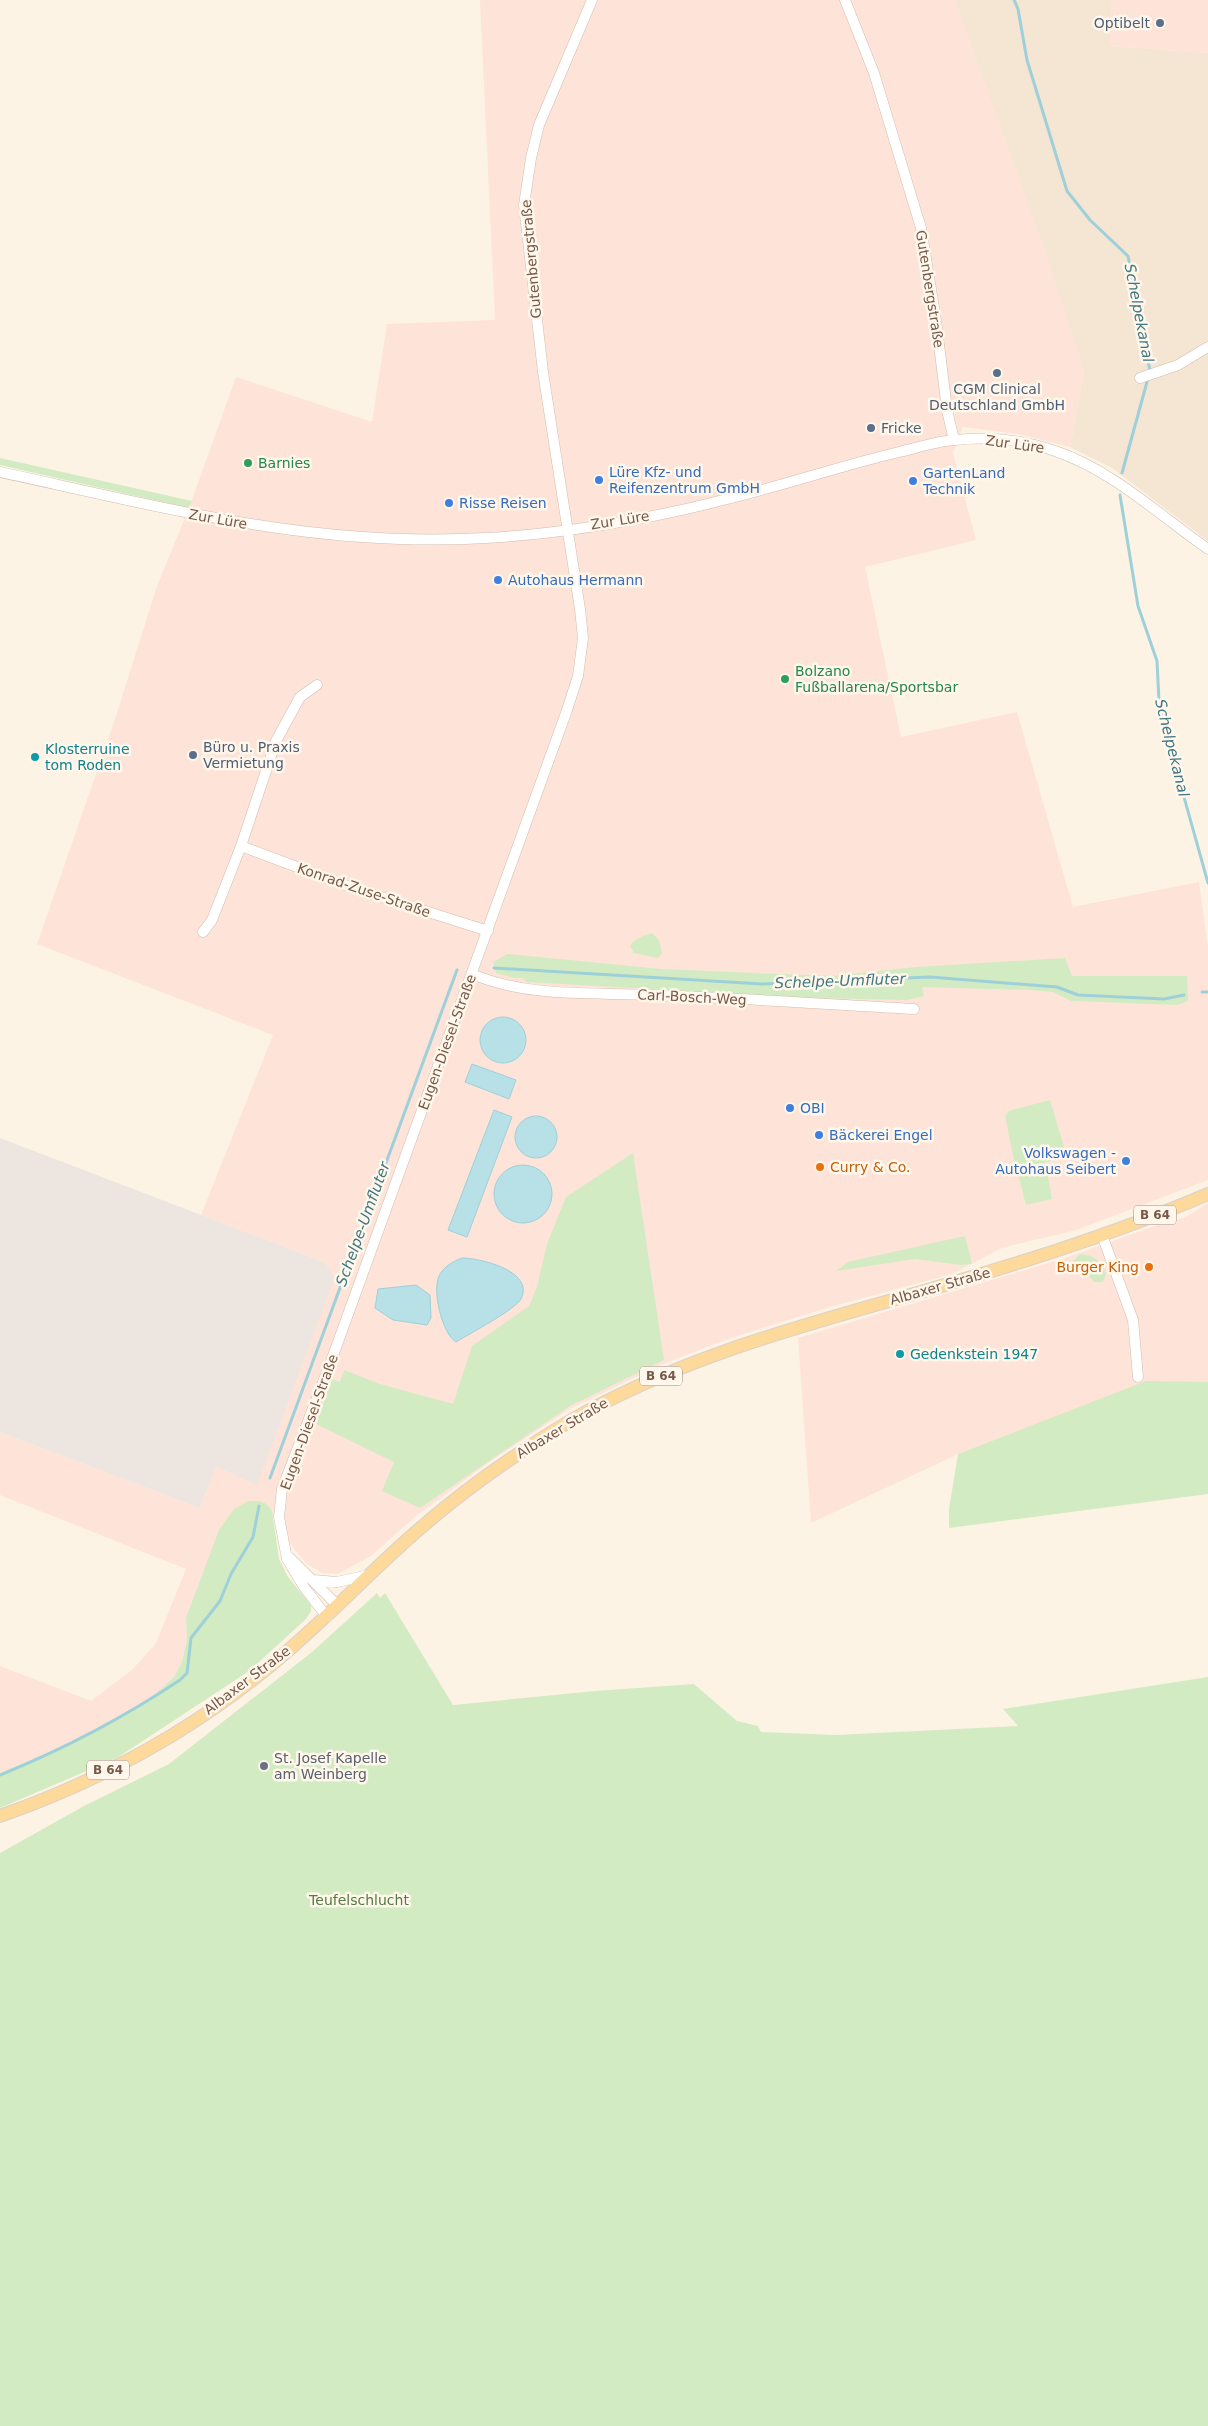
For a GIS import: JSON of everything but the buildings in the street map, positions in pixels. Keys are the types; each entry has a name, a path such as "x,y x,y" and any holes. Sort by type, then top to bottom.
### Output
{"main road":[{"name":"Albaxer Straße","path":"0,1816 81,1783 130,1759 168,1737 240,1690 327,1616 440,1512 504,1463 572,1420 644,1383 756,1339 972,1277 1102,1235 1208,1194"}],"street":[{"name":"Gutenbergstraße","path":"569,529 543,372 524,206 530,158 540,125 592,0"},
{"name":"Gutenbergstraße","path":"845,0 874,73 921,228 936,320 947,410 954,440"},
{"path":"1140,378 1178,365 1208,347"},
{"name":"Zur Lüre","path":"0,472 187,514 271,529 341,537 422,541 490,538 569,529 721,501 870,459 954,440 989,439 1022,442 1072,458 1132,494 1208,549"},
{"name":"Eugen-Diesel-Straße","path":"327,1616 293,1572 284,1549 279,1517 282,1489 330,1364 488,931 578,676 583,638 569,529"},
{"path":"203,932 212,920 241,846 276,741 300,697 317,685"},
{"name":"Konrad-Zuse-Straße","path":"241,846 347,886 488,931"},
{"name":"Carl-Bosch-Weg","path":"472,974 504,986 552,992 653,995 914,1009"},
{"path":"1102,1235 1133,1320 1138,1377"},
{"path":"284,1549 296,1565 338,1606"},
{"path":"313,1580 337,1582 370,1575"}],"shaded area":[{"path":"480,0 955,0 1045,250 1084,370 1070,447 1019,434 963,427 953,453 976,540 865,567 901,737 1017,712 1073,907 1199,882 1208,947 1208,1180 1076,1230 1002,1248 952,1274 830,1307 725,1340 658,1366 570,1409 492,1460 416,1516 371,1556 338,1574 322,1573 307,1564 294,1549 263,1501 186,1618 187,1639 182,1662 175,1677 153,1696 84,1737 0,1773 0,1666 91,1701 133,1669 156,1643 186,1569 0,1495 0,1432 200,1508 216,1466 324,1262 201,1215 273,1035 37,944 115,719 157,586 189,508 236,377 372,422 387,324 495,320"},
{"path":"955,0 1112,0 1110,46 1208,53 1208,541 1112,468 1070,447 1084,370"},
{"name":"Optibelt","path":"1112,0 1208,0 1208,53 1110,46"},
{"path":"0,1138 324,1262 335,1277 257,1485 216,1466 200,1508 0,1432"},
{"path":"1208,1203 1208,1382 1146,1382 958,1454 811,1523 798,1338 1065,1258 1160,1224 1184,1218"}],"green space":[{"path":"0,458 192,501 189,508 0,465"},
{"path":"652,933 659,940 662,953 658,958 634,953 630,946 632,943"},
{"path":"507,954 661,969 832,976 916,967 1065,958 1072,976 1187,976 1188,1001 1177,1005 1071,1001 1053,992 922,987 924,996 907,1000 813,998 526,982 523,978 514,978 496,973 493,962"},
{"path":"1050,1100 1067,1157 1016,1170 1005,1116 1009,1111"},
{"path":"633,1153 664,1360 570,1406 420,1508 382,1491 394,1462 316,1424 332,1379 340,1382 344,1370 380,1384 453,1404 472,1346 529,1306 537,1287 547,1244 566,1197"},
{"path":"1046,1167 1052,1199 1026,1205 1018,1174"},
{"path":"965,1236 972,1264 961,1265 915,1259 836,1271 848,1262"},
{"path":"1080,1254 1093,1257 1099,1262 1106,1274 1103,1282 1094,1282 1084,1270 1069,1265"},
{"path":"1146,1381 1208,1382 1208,1494 949,1528 949,1509 958,1454"},
{"path":"248,1501 265,1503 272,1511 279,1559 288,1577 311,1605 311,1611 306,1619 249,1671 117,1758 0,1808 0,1773 84,1737 153,1696 174,1677 182,1662 187,1639 186,1618 219,1530 234,1509"},
{"name":"Teufelschlucht","path":"377,1593 380,1598 385,1593 453,1705 595,1691 694,1684 737,1721 758,1726 761,1732 836,1735 1018,1726 1003,1709 1208,1677 1208,2426 0,2426 0,1853 84,1806 169,1764 312,1652"}],"water":[{"path":"498,1017 508,1017 522,1027 526,1040 522,1053 516,1059 508,1063 498,1063 484,1053 480,1045 480,1035 490,1021"},
{"path":"472,1064 516,1080 509,1099 465,1082"},
{"path":"494,1110 512,1117 467,1237 448,1230"},
{"path":"536,1116 551,1122 557,1137 551,1152 536,1158 521,1152 515,1137 521,1122"},
{"path":"523,1165 539,1170 547,1178 552,1194 547,1210 539,1218 523,1223 507,1218 499,1210 494,1194 499,1178 507,1170"},
{"path":"462,1258 481,1260 504,1268 520,1281 523,1289 521,1299 511,1309 456,1342 446,1330 442,1321 437,1300 437,1289 442,1271 450,1264"},
{"path":"416,1285 430,1295 431,1318 427,1325 393,1320 375,1308 378,1289"}],"waterway":[{"name":"Schelpekanal","path":"1014,0 1018,9 1027,60 1067,191 1090,220 1128,256 1150,371 1122,473"},
{"name":"Schelpekanal","path":"1120,495 1138,606 1157,661 1159,701 1208,883"},
{"name":"Schelpe-Umfluter","path":"494,968 762,984 930,977 1057,987 1078,995 1164,999 1184,995"},
{"name":"Schelpe-Umfluter","path":"270,1478 457,970"},
{"name":"Schelpe-Umfluter","path":"1202,992 1208,992"},
{"name":"Schelpe-Umfluter","path":"0,1775 47,1755 115,1720 159,1694 187,1673 191,1638 220,1601 231,1574 253,1537 259,1506"}],"place":[{"name":"Optibelt","path":"1160,23"},
{"name":"CGM Clinical Deutschland GmbH","path":"997,373"},
{"name":"Fricke","path":"871,428"},
{"name":"Barnies","path":"248,463"},
{"name":"Lüre Kfz- und Reifenzentrum GmbH","path":"599,480"},
{"name":"GartenLand Technik","path":"913,481"},
{"name":"Risse Reisen","path":"449,503"},
{"name":"Autohaus Hermann","path":"498,580"},
{"name":"Bolzano Fußballarena/Sportsbar","path":"785,679"},
{"name":"Büro u. Praxis Vermietung","path":"193,755"},
{"name":"Klosterruine tom Roden","path":"35,757"},
{"name":"OBI","path":"790,1108"},
{"name":"Bäckerei Engel","path":"819,1135"},
{"name":"Volkswagen - Autohaus Seibert","path":"1126,1161"},
{"name":"Curry & Co.","path":"820,1167"},
{"name":"Burger King","path":"1149,1267"},
{"name":"Gedenkstein 1947","path":"900,1354"},
{"name":"St. Josef Kapelle am Weinberg","path":"264,1766"}]}
